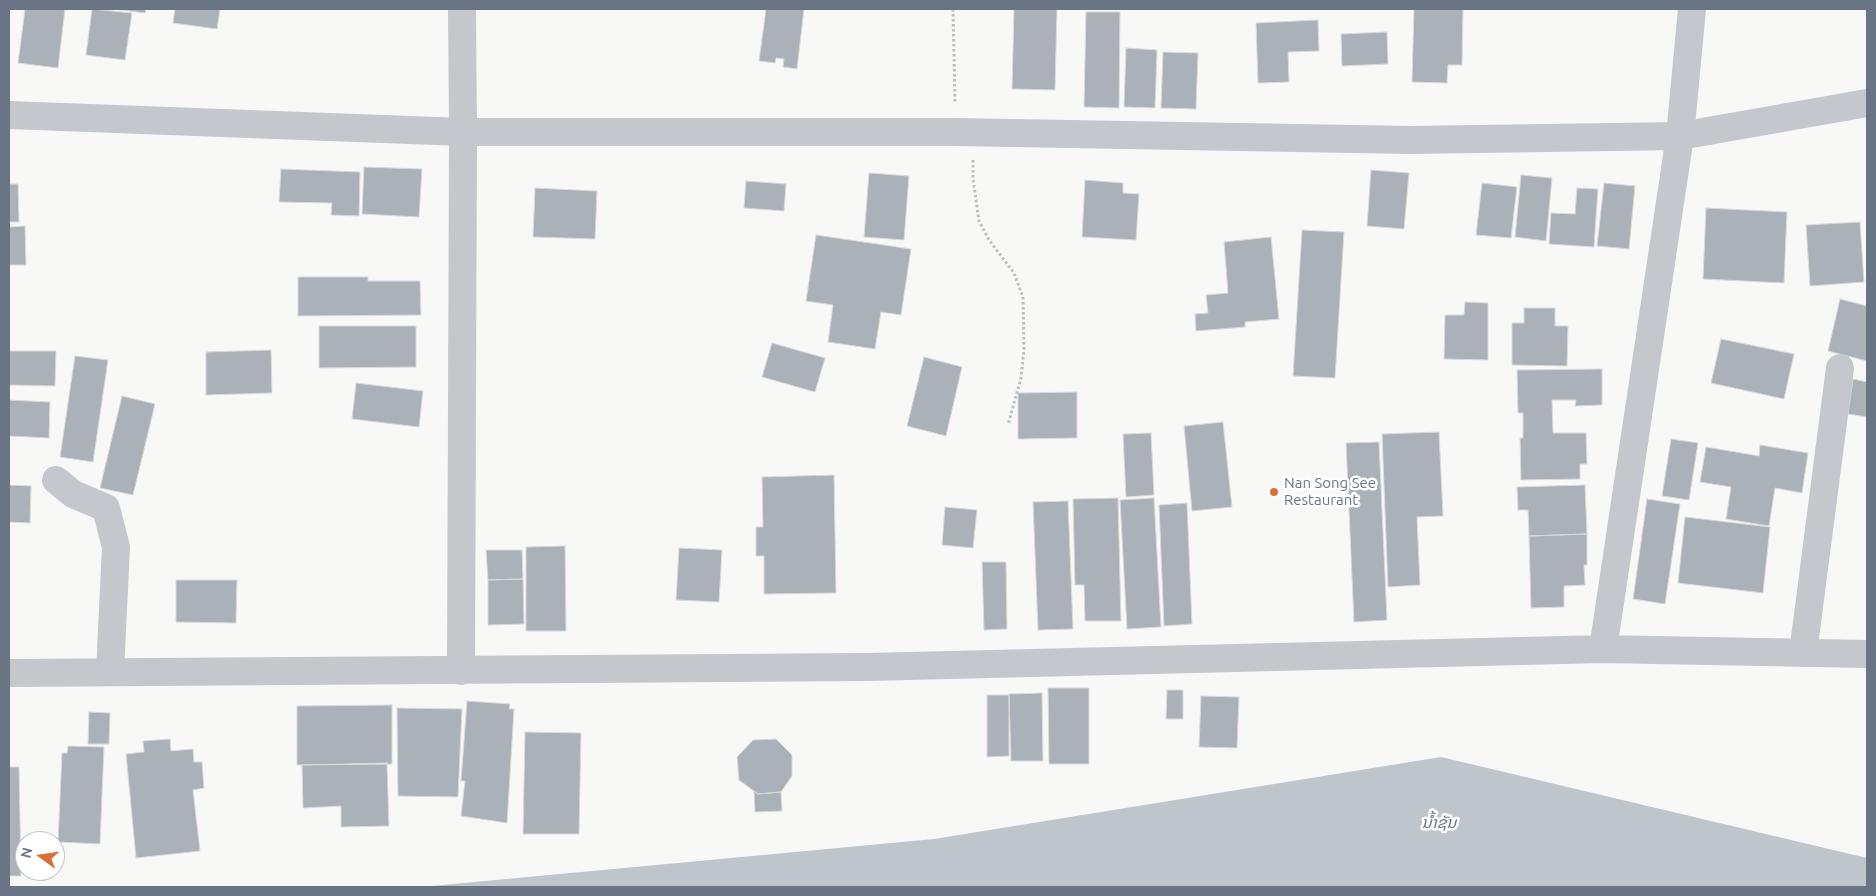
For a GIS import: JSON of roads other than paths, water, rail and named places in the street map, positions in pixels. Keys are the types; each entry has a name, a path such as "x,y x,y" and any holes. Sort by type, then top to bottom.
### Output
{"street":[{"path":"461,671 462,9"},
{"path":"1603,649 1680,136 1692,9"},
{"path":"9,115 463,132 963,132 1410,140 1680,136 1867,103"},
{"path":"1803,653 1840,368"},
{"path":"56,480 74,494 106,508 116,547 110,672"},
{"path":"9,674 868,667 1603,649 1867,654"}],"water":[{"name":"ນ້ຳຊັນ","path":"1441,757 1867,858 1867,887 421,887 934,839"}],"place":[{"name":"Nan Song See Restaurant","path":"1274,492"}]}
